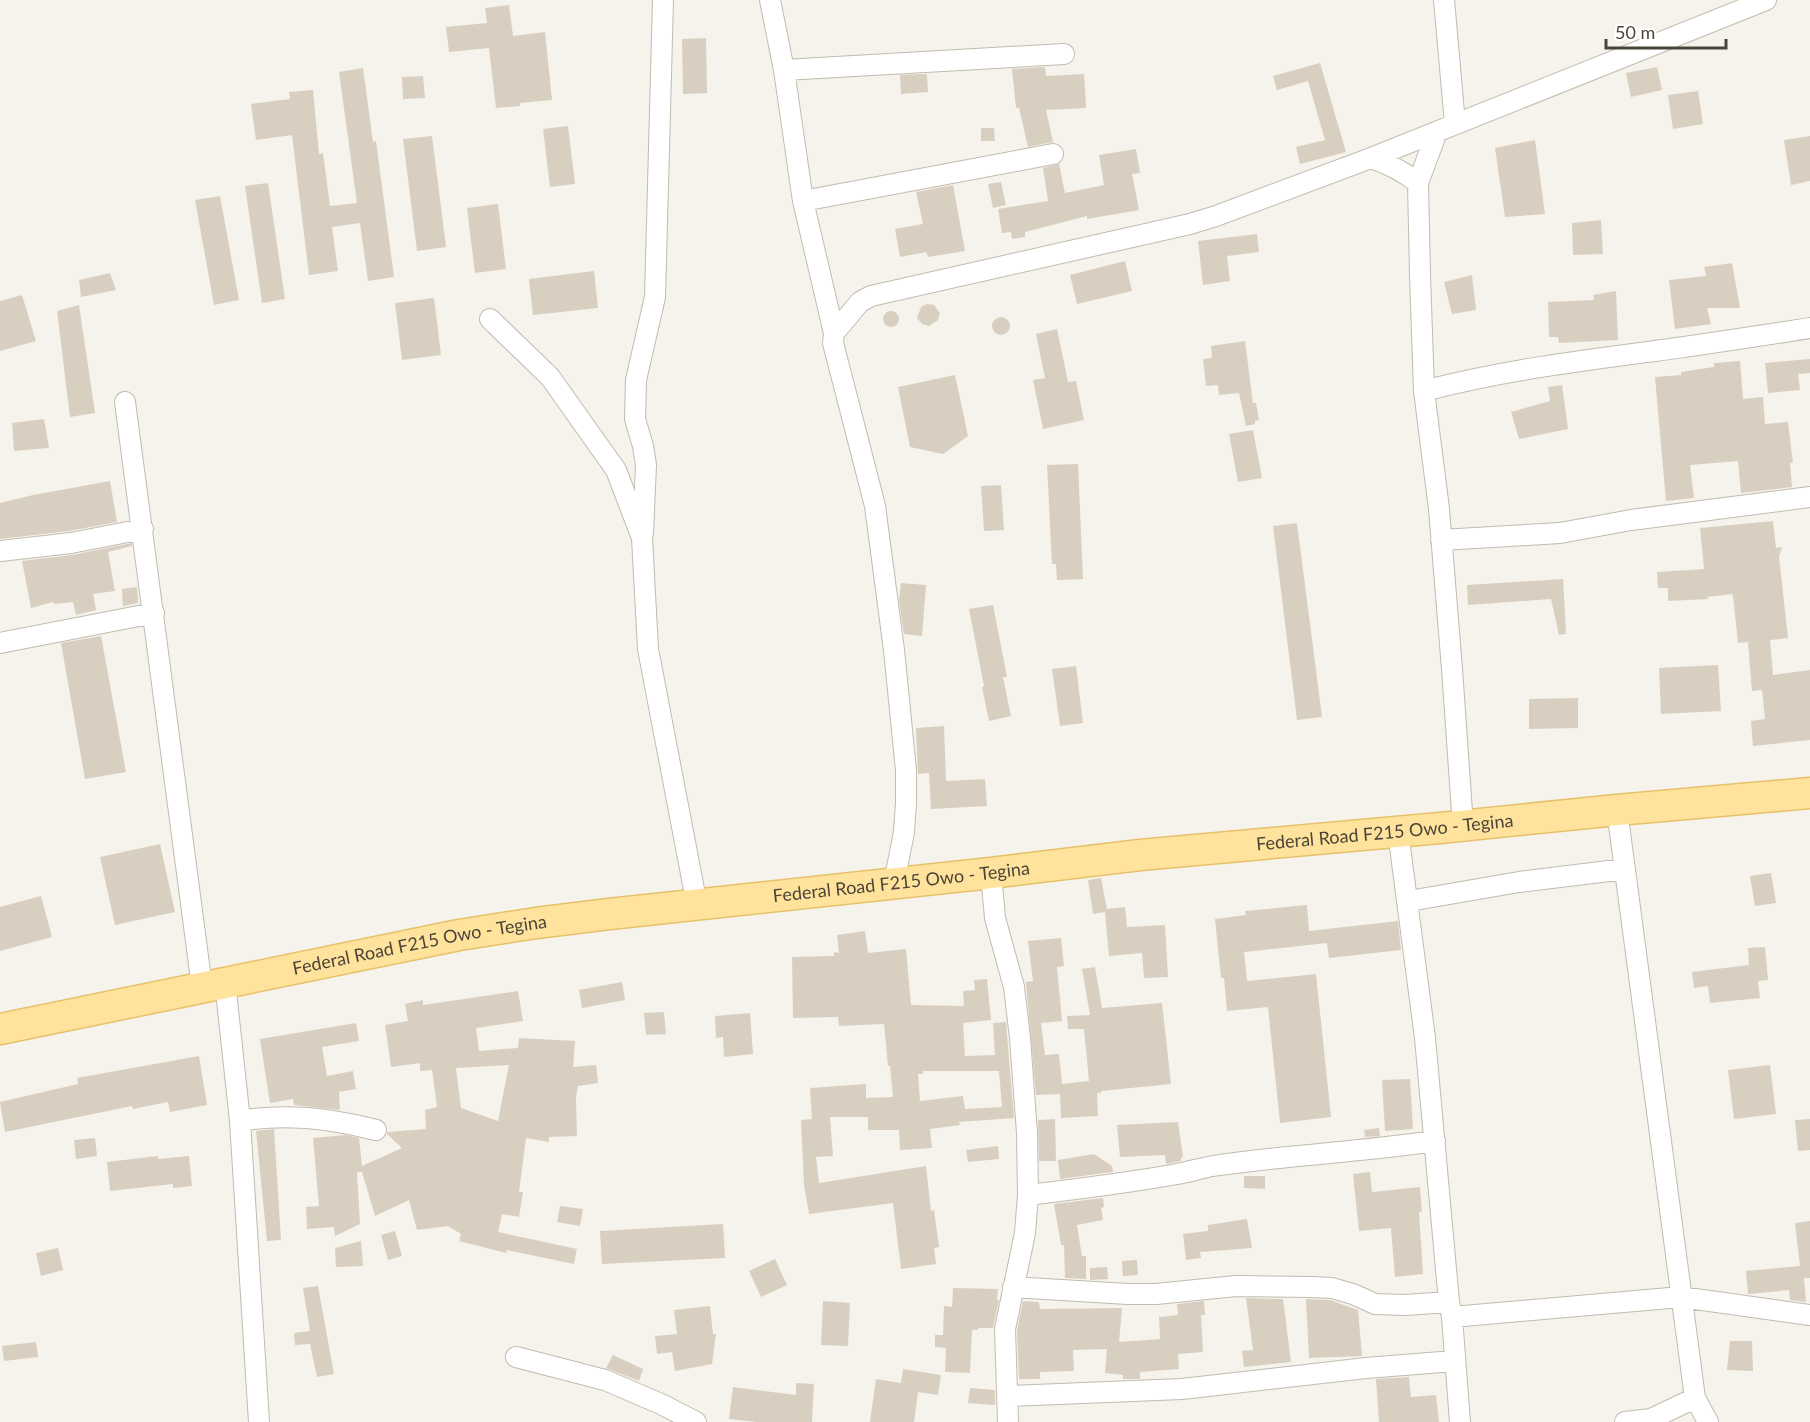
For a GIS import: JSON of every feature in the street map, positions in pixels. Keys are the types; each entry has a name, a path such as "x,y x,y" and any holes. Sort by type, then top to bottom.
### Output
{"main road":[{"name":"Federal Road F215 Owo - Tegina","path":"0,1029 459,935 609,914 1140,855 1810,793"}],"street":[{"path":"663,0 655,297 636,380 635,419 646,465 642,538 648,649 697,905"},
{"path":"770,0 784,70 802,201 834,333 833,343 875,506 894,650 906,770 904,832 894,883"},
{"path":"1444,0 1446,128 1418,183 1424,391 1441,540 1463,826"},
{"path":"834,333 860,302 871,296 1190,224 1371,158 1757,2"},
{"path":"784,70 1064,54"},
{"path":"802,201 1053,153"},
{"path":"1371,158 1404,172 1418,183"},
{"path":"490,319 550,377 616,470 642,538"},
{"path":"1424,391 1459,382 1560,364 1810,328"},
{"path":"125,402 154,613 213,985 240,1120 259,1422"},
{"path":"1441,540 1560,533 1631,520 1810,497"},
{"path":"0,551 71,543 143,529"},
{"path":"0,643 154,613"},
{"path":"1617,810 1695,1398 1708,1422"},
{"path":"1398,832 1425,1038 1460,1422"},
{"path":"1408,901 1519,882 1625,869"},
{"path":"991,873 995,918 1014,987 1027,1133 1028,1195 1025,1233 1005,1329 1008,1422"},
{"path":"240,1120 265,1116 328,1119 376,1130"},
{"path":"1028,1195 1178,1174 1211,1166 1435,1141"},
{"path":"1013,1287 1156,1294 1236,1286 1314,1287 1332,1288 1353,1294 1374,1304 1450,1310 1681,1297 1810,1315"},
{"path":"516,1357 605,1380 696,1422"},
{"path":"1008,1396 1182,1389 1296,1375 1454,1361"},
{"path":"1626,1422 1663,1415 1695,1398"}],"building":[{"path":"509,5 513,36 545,32 552,100 496,108 489,48 449,52 446,27 487,23 485,8"},
{"path":"706,38 707,93 683,94 682,39"},
{"path":"1320,63 1346,152 1300,164 1296,147 1325,140 1308,81 1277,90 1273,76"},
{"path":"1045,67 1046,76 1084,74 1086,108 1046,110 1053,142 1028,147 1019,108 1016,108 1012,69"},
{"path":"1657,67 1662,90 1631,97 1626,73"},
{"path":"363,68 373,142 376,141 394,277 368,281 360,223 332,227 338,271 309,275 292,135 256,140 251,104 290,99 289,92 313,90 319,154 323,153 330,206 357,203 339,72"},
{"path":"927,74 928,92 901,94 900,75"},
{"path":"423,76 425,98 403,99 402,77"},
{"path":"1698,91 1703,124 1673,129 1668,95"},
{"path":"568,126 575,184 550,187 543,129"},
{"path":"981,128 994,128 995,141 981,141"},
{"path":"432,136 446,247 417,251 403,139"},
{"path":"1810,136 1810,181 1791,185 1784,140"},
{"path":"1535,140 1545,214 1505,217 1495,148"},
{"path":"1136,149 1140,173 1132,174 1139,210 1087,219 1087,216 1025,232 1025,237 1012,239 1011,232 1002,233 998,209 1048,201 1043,168 1059,164 1065,193 1104,185 1099,155"},
{"path":"1001,182 1006,205 993,208 988,184"},
{"path":"268,183 285,299 262,303 245,186"},
{"path":"953,185 965,251 928,257 926,252 900,257 895,229 923,224 916,192"},
{"path":"220,196 239,300 214,305 195,200"},
{"path":"498,204 506,269 475,273 467,208"},
{"path":"1601,220 1603,254 1573,255 1572,223"},
{"path":"1257,234 1259,252 1227,256 1230,281 1203,285 1198,241"},
{"path":"1125,261 1132,291 1077,304 1070,275"},
{"path":"1732,263 1740,308 1707,308 1711,324 1675,329 1669,280 1706,276 1704,267"},
{"path":"594,271 598,308 533,315 529,279"},
{"path":"110,273 116,290 81,297 79,280"},
{"path":"1472,275 1476,310 1452,314 1444,282"},
{"path":"1616,291 1618,340 1559,343 1558,337 1549,337 1548,302 1594,300 1593,295"},
{"path":"22,295 36,341 0,351 0,301"},
{"path":"434,298 441,355 402,360 395,303"},
{"path":"927,304 934,305 940,313 938,320 929,326 922,324 917,318 921,307"},
{"path":"79,305 95,413 70,417 57,311"},
{"path":"888,311 894,311 899,319 897,325 888,327 883,322 883,316"},
{"path":"997,317 1005,317 1010,322 1008,333 997,335 992,330 992,322"},
{"path":"1057,329 1068,382 1076,381 1084,420 1043,429 1033,380 1045,378 1036,334"},
{"path":"1245,341 1253,403 1256,403 1259,420 1255,421 1255,424 1246,426 1239,393 1219,395 1218,385 1206,386 1203,359 1212,358 1211,346"},
{"path":"1810,359 1810,373 1798,374 1800,390 1768,393 1765,363"},
{"path":"1740,361 1743,399 1763,397 1765,424 1788,422 1793,463 1790,463 1792,487 1741,493 1738,461 1690,465 1694,498 1666,501 1655,377 1681,375 1681,372 1714,367 1714,363"},
{"path":"955,375 968,436 943,454 910,447 898,387"},
{"path":"1562,385 1568,429 1519,439 1511,412 1550,401 1548,387"},
{"path":"44,419 49,448 14,451 12,423"},
{"path":"1253,430 1262,478 1238,482 1229,434"},
{"path":"1078,464 1083,579 1057,580 1056,564 1052,564 1047,465"},
{"path":"110,481 117,522 69,531 0,539 0,503"},
{"path":"1001,485 1004,530 984,531 981,486"},
{"path":"1773,521 1776,548 1782,547 1779,557 1788,638 1770,640 1773,675 1810,670 1810,740 1753,746 1751,721 1765,719 1762,690 1752,691 1748,642 1738,643 1732,594 1707,597 1708,599 1668,601 1668,588 1658,588 1657,572 1704,569 1700,528"},
{"path":"1297,523 1322,717 1297,720 1273,526"},
{"path":"132,543 132,546 108,552 115,591 93,594 96,610 76,615 73,602 54,604 53,602 31,608 22,561 72,555"},
{"path":"1563,579 1566,634 1559,635 1551,599 1468,605 1467,585"},
{"path":"901,583 926,585 922,636 904,634 899,600"},
{"path":"137,587 138,603 123,606 122,589"},
{"path":"993,605 1007,677 1003,677 1011,716 989,721 969,609"},
{"path":"101,636 126,772 85,779 61,643"},
{"path":"1718,665 1721,711 1661,714 1659,668"},
{"path":"1076,666 1083,723 1060,726 1052,669"},
{"path":"1578,698 1578,728 1529,729 1529,699"},
{"path":"944,726 946,781 985,779 987,806 931,809 929,773 918,774 916,728"},
{"path":"160,844 175,912 115,925 100,857"},
{"path":"1771,873 1776,903 1755,906 1750,876"},
{"path":"1101,878 1107,909 1125,907 1127,927 1165,925 1168,977 1144,978 1142,953 1109,956 1105,912 1093,914 1088,880"},
{"path":"41,896 52,937 0,951 0,907"},
{"path":"1307,905 1309,931 1398,921 1401,950 1329,958 1327,943 1244,952 1247,981 1316,974 1331,1117 1280,1123 1268,1007 1227,1011 1215,919 1246,915 1245,911"},
{"path":"865,931 868,953 906,949 911,1005 964,1006 963,991 975,990 974,980 987,979 991,1020 963,1023 965,1056 995,1055 993,1023 1006,1022 1014,1118 959,1122 960,1125 930,1129 932,1148 900,1150 899,1130 868,1130 868,1117 830,1117 833,1156 816,1157 819,1183 926,1166 931,1211 934,1210 939,1247 934,1248 936,1264 901,1269 893,1203 809,1214 804,1185 801,1120 812,1119 810,1088 866,1084 866,1098 893,1097 884,1024 839,1026 838,1017 793,1018 792,957 834,956 834,952 839,953 837,935","holes":["923,1071 999,1071 1002,1107 965,1109 963,1096 920,1101 918,1074 923,1074"]},
{"path":"1061,938 1064,966 1057,967 1062,1021 1041,1023 1045,1055 1059,1054 1062,1084 1089,1081 1084,1029 1068,1029 1067,1016 1090,1015 1082,969 1095,967 1102,1008 1162,1003 1171,1084 1101,1091 1097,1093 1098,1116 1061,1118 1060,1094 1036,1095 1026,982 1033,981 1028,941"},
{"path":"1765,947 1768,980 1758,981 1760,998 1710,1003 1708,986 1694,988 1692,972 1749,965 1748,948"},
{"path":"622,982 625,1000 582,1008 579,990"},
{"path":"518,991 523,1021 476,1028 479,1051 518,1048 519,1038 575,1041 573,1067 596,1065 598,1083 578,1086 577,1136 549,1137 549,1142 526,1138 519,1192 523,1192 519,1217 502,1214 498,1232 577,1249 574,1264 507,1250 506,1253 459,1241 461,1234 448,1226 417,1230 409,1200 375,1216 362,1172 357,1172 360,1224 335,1236 334,1227 307,1229 306,1207 319,1206 313,1138 346,1135 359,1138 362,1166 402,1148 387,1134 388,1132 426,1129 425,1110 437,1107 432,1070 420,1071 420,1063 391,1067 385,1025 408,1021 405,1004 423,1000 423,1005","holes":["509,1065 498,1121 461,1108 456,1068"]},
{"path":"664,1012 666,1034 646,1035 644,1013"},
{"path":"750,1013 753,1054 724,1057 723,1037 716,1038 715,1016"},
{"path":"356,1023 359,1041 322,1047 327,1076 353,1071 356,1089 339,1092 340,1110 294,1105 293,1099 270,1103 260,1039"},
{"path":"199,1056 207,1105 170,1112 168,1102 133,1109 132,1106 5,1132 0,1102 78,1084 77,1078"},
{"path":"1770,1065 1776,1114 1734,1119 1728,1070"},
{"path":"1410,1079 1413,1129 1385,1131 1382,1080"},
{"path":"1055,1119 1056,1161 1039,1161 1038,1120"},
{"path":"1810,1119 1810,1150 1798,1151 1795,1120"},
{"path":"1178,1122 1183,1157 1181,1161 1166,1164 1165,1155 1120,1157 1117,1125"},
{"path":"1379,1128 1380,1136 1365,1137 1364,1130"},
{"path":"274,1129 281,1240 267,1241 256,1131"},
{"path":"95,1138 97,1156 76,1159 74,1140"},
{"path":"998,1146 999,1159 968,1162 966,1150"},
{"path":"1094,1154 1112,1166 1113,1172 1060,1179 1058,1160"},
{"path":"158,1156 158,1159 189,1156 192,1186 173,1188 173,1184 110,1191 107,1162"},
{"path":"1370,1172 1372,1192 1420,1187 1422,1212 1419,1212 1423,1274 1395,1277 1391,1228 1359,1231 1353,1174"},
{"path":"1244,1176 1265,1176 1265,1189 1244,1188"},
{"path":"1103,1198 1104,1207 1101,1208 1103,1220 1077,1225 1082,1256 1086,1256 1086,1279 1065,1278 1064,1245 1061,1245 1054,1204"},
{"path":"560,1206 583,1209 580,1226 557,1222"},
{"path":"1247,1219 1252,1248 1200,1252 1201,1258 1186,1260 1183,1234 1208,1231 1208,1225"},
{"path":"1810,1221 1810,1278 1804,1278 1806,1302 1790,1300 1789,1290 1748,1294 1746,1271 1800,1266 1795,1223"},
{"path":"723,1224 725,1258 602,1264 600,1231"},
{"path":"395,1231 402,1256 388,1260 381,1235"},
{"path":"361,1241 363,1266 336,1267 335,1248"},
{"path":"58,1248 63,1270 41,1276 36,1253"},
{"path":"775,1259 787,1285 761,1297 749,1271"},
{"path":"1137,1260 1138,1275 1123,1276 1122,1261"},
{"path":"1107,1267 1108,1279 1090,1280 1090,1268"},
{"path":"318,1286 334,1374 317,1377 310,1344 295,1345 294,1333 310,1331 303,1288"},
{"path":"953,1288 998,1289 997,1300 999,1300 993,1328 972,1330 970,1373 945,1372 946,1348 935,1347 935,1335 943,1335 944,1306 952,1307"},
{"path":"1246,1298 1283,1299 1291,1362 1244,1367 1242,1351 1253,1350"},
{"path":"1306,1299 1330,1300 1358,1310 1362,1356 1309,1358"},
{"path":"823,1301 850,1303 848,1346 821,1345"},
{"path":"1023,1301 1039,1302 1040,1309 1122,1308 1119,1342 1160,1339 1159,1317 1178,1315 1177,1304 1204,1301 1205,1315 1201,1315 1203,1352 1178,1354 1179,1369 1140,1372 1140,1379 1123,1379 1123,1375 1105,1373 1107,1349 1073,1350 1074,1371 1040,1372 1040,1379 1019,1379 1017,1330"},
{"path":"710,1306 713,1334 716,1334 712,1364 675,1371 672,1352 657,1354 655,1336 677,1334 674,1310"},
{"path":"1730,1341 1752,1341 1753,1371 1727,1370"},
{"path":"36,1342 38,1357 4,1361 2,1346"},
{"path":"613,1355 643,1369 639,1381 606,1368"},
{"path":"903,1369 941,1375 938,1395 918,1392 914,1422 870,1422 876,1379 901,1383"},
{"path":"1409,1377 1411,1397 1436,1395 1439,1422 1379,1422 1376,1379"},
{"path":"796,1383 814,1384 812,1422 757,1422 729,1419 733,1387 796,1395"},
{"path":"970,1388 995,1390 995,1405 968,1403"}]}
